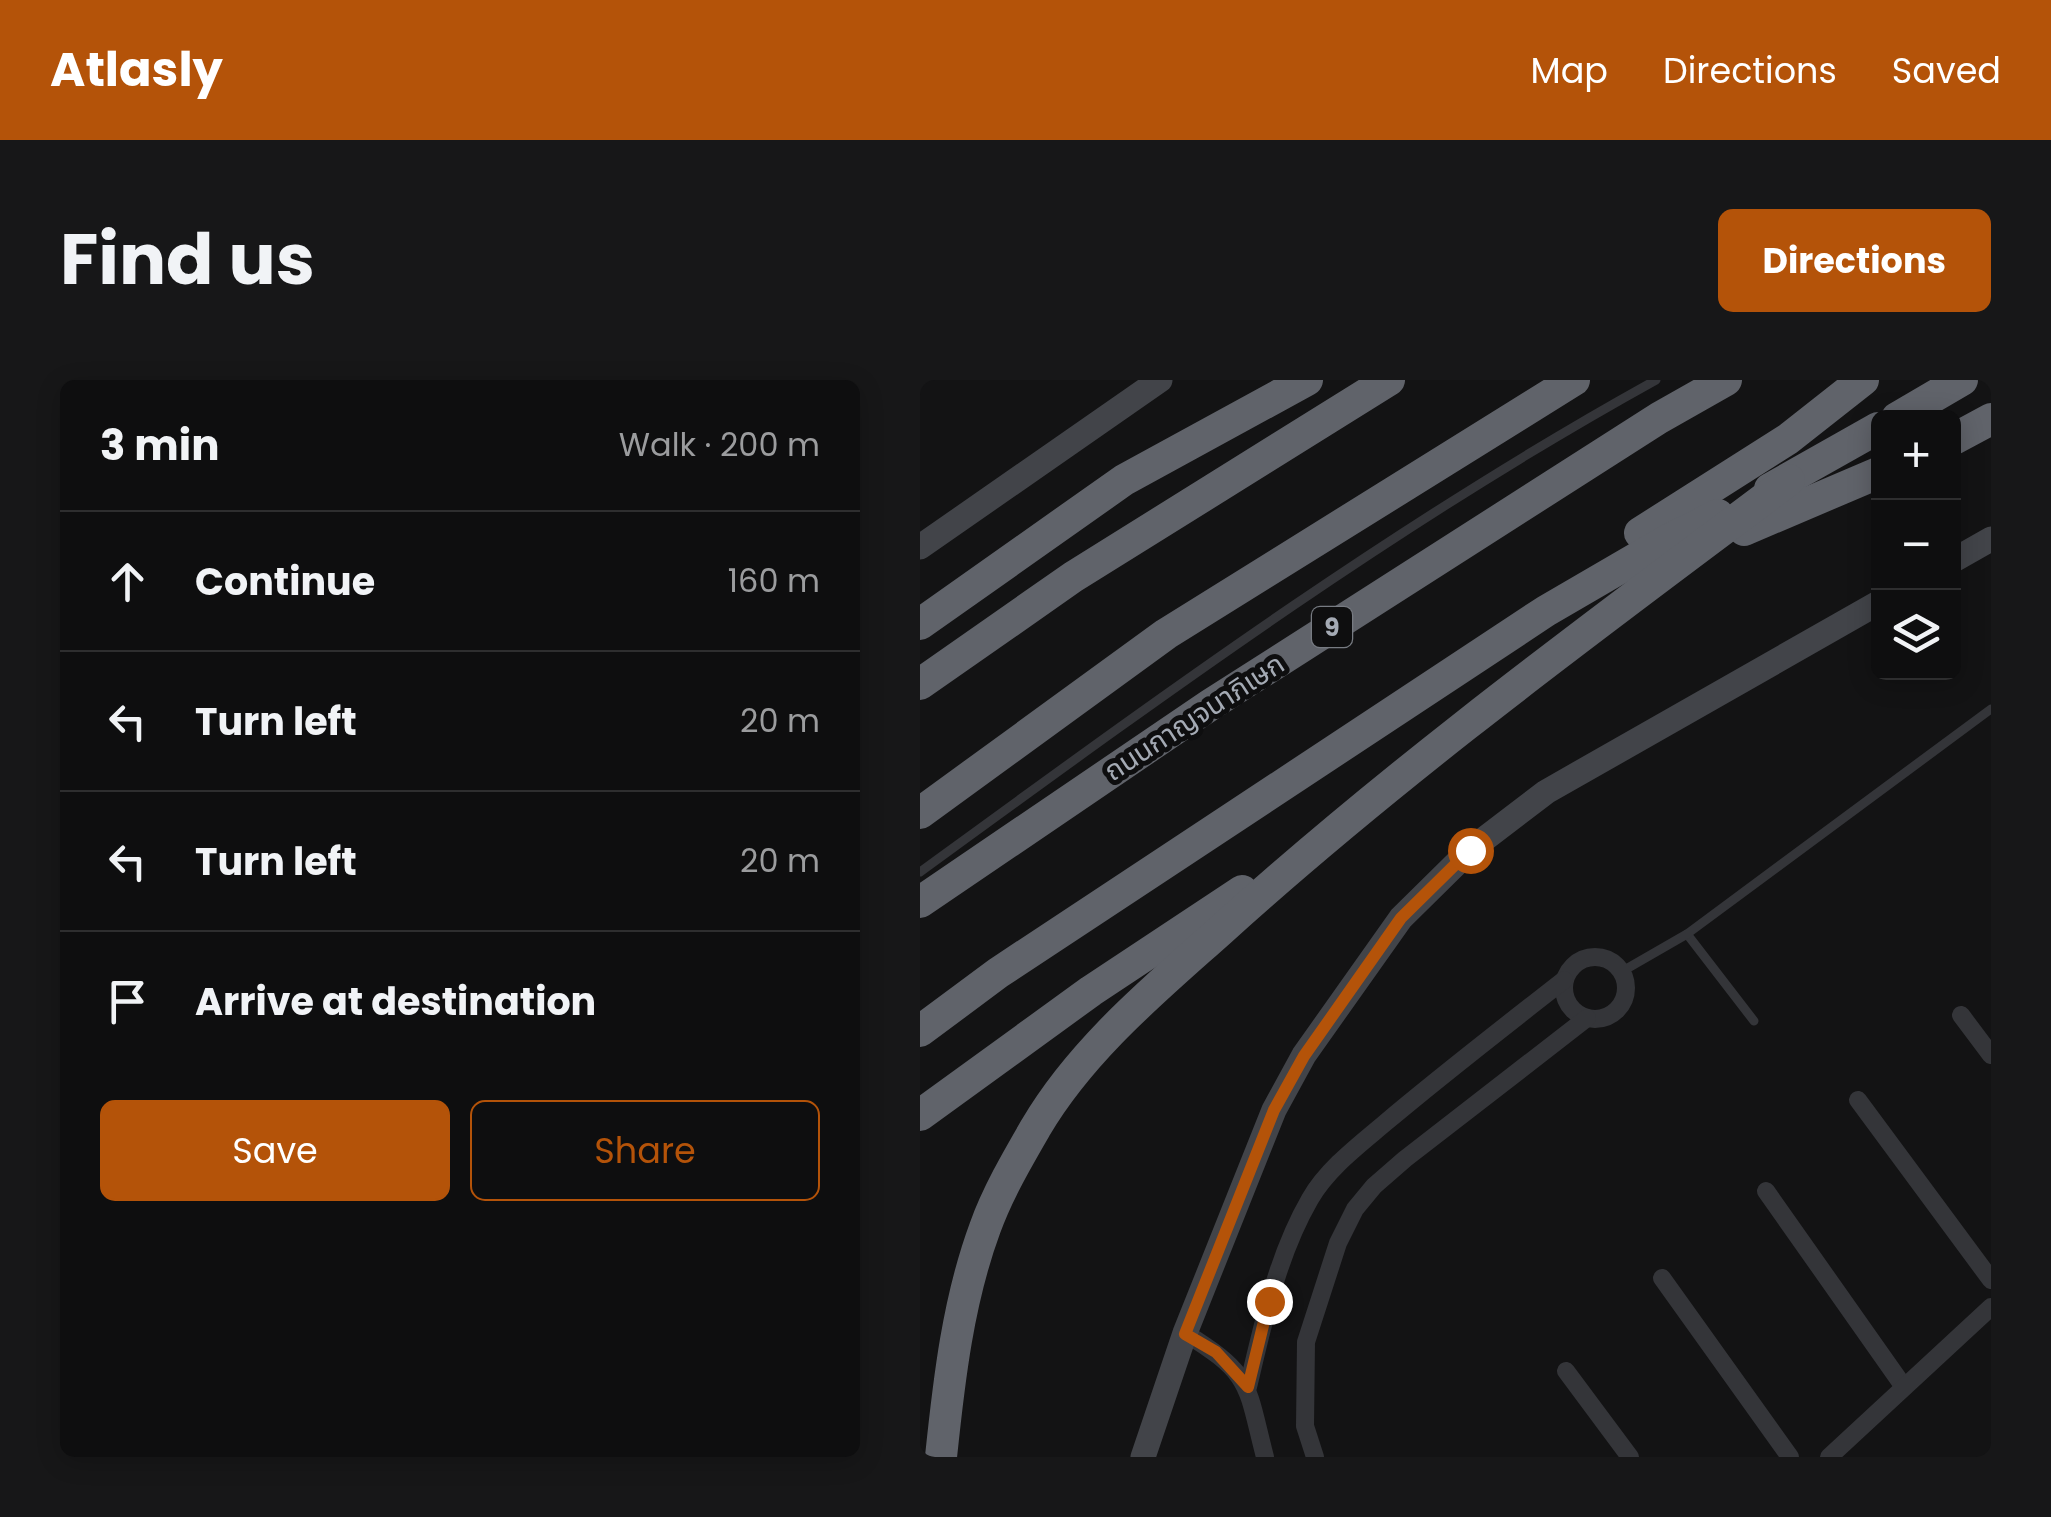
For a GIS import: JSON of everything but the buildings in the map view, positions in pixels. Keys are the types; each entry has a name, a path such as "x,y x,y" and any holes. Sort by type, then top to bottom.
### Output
{"highway":[{"path":"920,624 1124,480 1306,380"},
{"path":"920,684 1073,577 1389,380"},
{"path":"920,813 1166,634 1574,380"},
{"name":"ถนนกาญจนาภิเษก","path":"920,902 1210,705 1659,418 1726,380"},
{"path":"1546,611 1596,562 1788,439 1862,380"},
{"path":"1911,410 1962,380"},
{"path":"1961,435 1991,420"},
{"path":"920,1031 998,973 1546,611 1668,540 1789,480 1871,432"},
{"path":"1692,553 1871,476"},
{"path":"941,1457 963,1303 986,1226 1037,1126 1081,1064 1291,866 1558,653 1789,480"},
{"path":"920,1115 1221,902 1291,866"}],"main road":[{"path":"920,547 1154,381"},
{"path":"1961,556 1991,539"},
{"path":"1143,1457 1185,1334 1274,1110 1304,1056 1401,918 1470,850 1546,792 1871,607"}],"street":[{"path":"1248,1387 1269,1301 1292,1236 1311,1196 1336,1166 1443,1074 1564,980 1578,961 1602,958 1621,972 1625,996 1619,1006 1610,1014 1587,1018 1405,1159 1355,1209 1338,1243 1306,1342 1304,1426 1315,1457"},
{"path":"1564,980 1568,1004 1587,1018"},
{"path":"1960,1015 1991,1055"},
{"path":"1858,1100 1991,1280"},
{"path":"1766,1191 1904,1387"},
{"path":"1662,1278 1790,1457"},
{"path":"1829,1457 1991,1307"},
{"path":"1185,1334 1224,1359 1248,1387 1265,1457"},
{"path":"1566,1371 1630,1457"}],"lane":[{"path":"920,872 1184,680 1372,551 1656,380"},
{"path":"1621,972 1687,934 1991,709"},
{"path":"1687,934 1754,1022"}],"route":[{"path":"1269,1301 1248,1387 1216,1352 1185,1334 1274,1110 1304,1056 1401,918 1470,850"}]}
